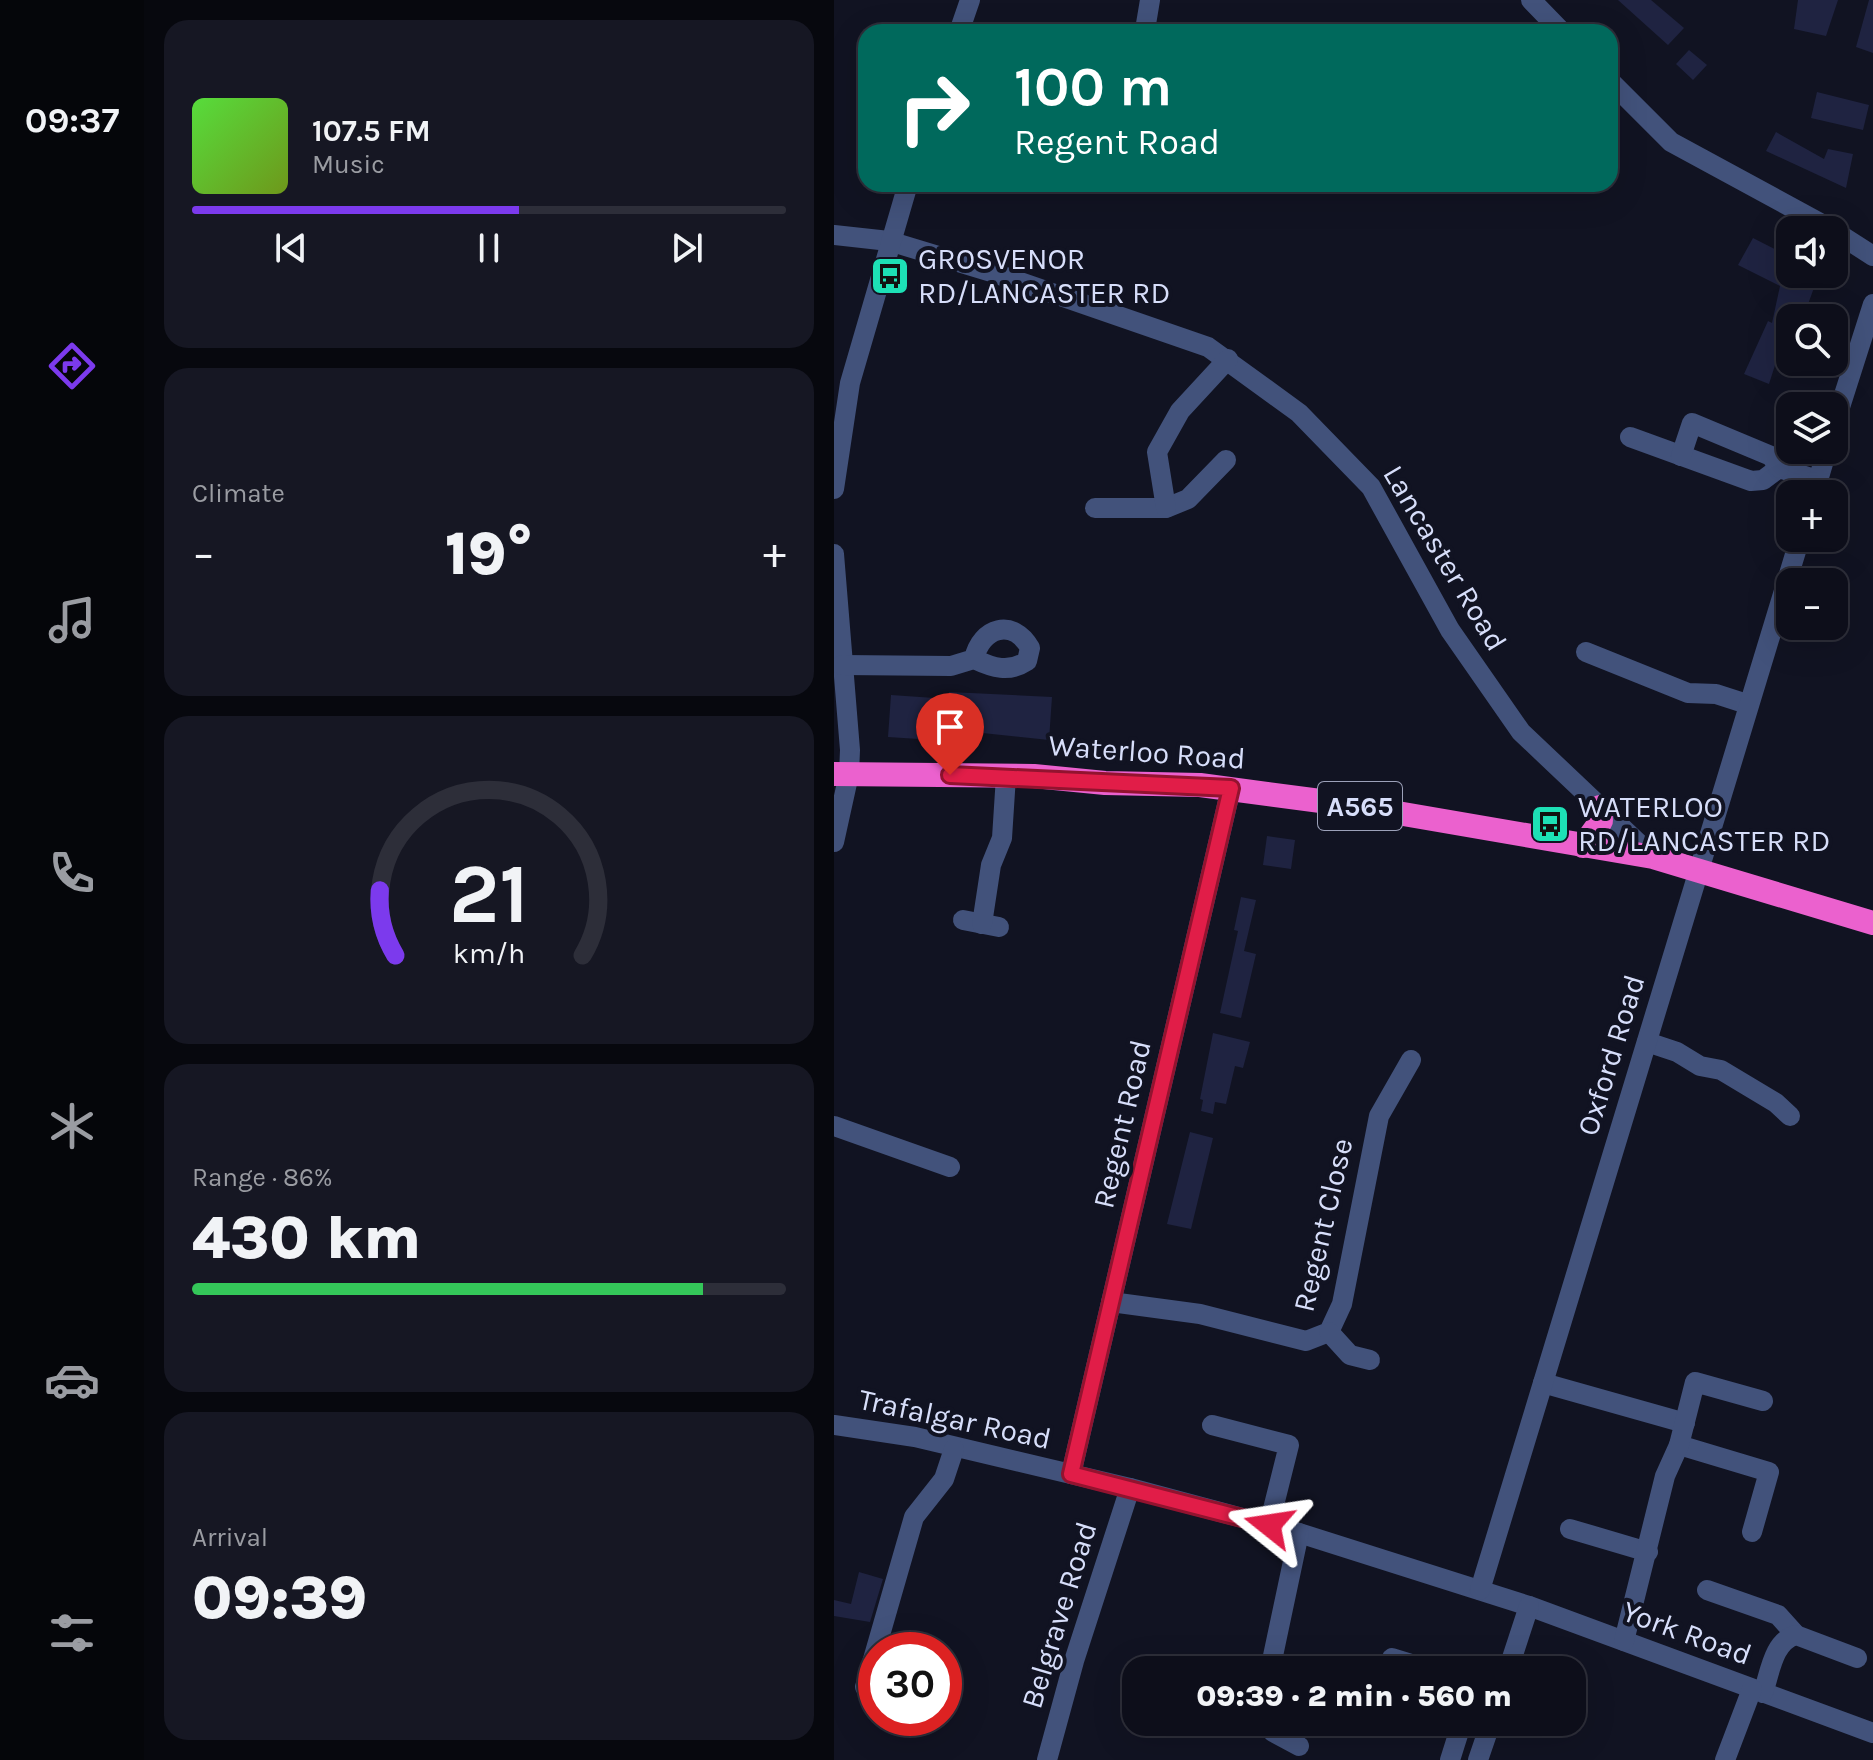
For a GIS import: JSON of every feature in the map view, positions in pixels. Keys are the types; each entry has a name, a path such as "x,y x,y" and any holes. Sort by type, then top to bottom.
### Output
{"highway":[{"name":"Waterloo Road","path":"841,774 1006,776 1231,788 1438,818 1653,857 1873,923"},
{"path":"1583,846 1601,821 1600,807"}],"street":[{"path":"962,24 970,0"},
{"path":"1146,24 1150,0"},
{"path":"1531,0 1554,24"},
{"path":"1618,89 1671,142 1807,216"},
{"path":"834,489 850,383 905,192"},
{"name":"Lancaster Road","path":"834,235 889,241 1208,347 1228,359 1299,413 1371,487 1450,630 1521,732 1653,857"},
{"path":"1848,240 1873,256"},
{"path":"1845,392 1873,304"},
{"path":"1166,508 1157,452 1180,411 1228,359"},
{"path":"1681,456 1692,423 1771,456 1779,468 1802,480"},
{"path":"1630,437 1751,481 1763,480 1779,468"},
{"path":"1095,508 1166,508 1188,499 1226,460"},
{"name":"Oxford Road","path":"1480,1590 1796,552"},
{"path":"834,554 842,665 841,774 834,842"},
{"path":"1586,652 1688,693 1716,694 1747,704"},
{"path":"842,665 951,666 974,659"},
{"path":"981,924 991,865 1002,838 1006,776"},
{"name":"Regent Road","path":"1071,1474 1231,788"},
{"path":"1647,1042 1677,1052 1700,1066 1721,1070 1776,1103 1790,1116"},
{"name":"Regent Close","path":"1111,1302 1200,1314 1306,1341 1329,1332 1342,1304 1379,1116 1411,1060"},
{"path":"834,1126 950,1167"},
{"path":"1329,1332 1350,1355 1370,1360"},
{"path":"1624,1641 1665,1476 1679,1445 1695,1382 1763,1401"},
{"path":"1543,1383 1685,1423"},
{"name":"Trafalgar Road","path":"834,1425 915,1437 954,1449 1130,1488 1299,1533 1480,1590"},
{"path":"1212,1425 1289,1445 1269,1525"},
{"path":"1679,1445 1769,1472 1752,1532"},
{"path":"883,1632 914,1517 944,1479 954,1449"},
{"name":"Belgrave Road","path":"1047,1760 1078,1647 1130,1488"},
{"path":"1570,1529 1648,1552"},
{"path":"1273,1656 1299,1533"},
{"name":"York Road","path":"1480,1590 1873,1733"},
{"path":"1707,1590 1778,1615 1796,1635 1857,1658"},
{"path":"1513,1656 1529,1606"},
{"path":"1725,1760 1779,1646 1787,1637 1796,1635"},
{"path":"1280,1736 1299,1746"},
{"path":"1450,1760 1458,1736"},
{"path":"1478,1760 1486,1736"}],"building":[{"path":"1618,0 1651,0 1684,28 1668,45"},
{"path":"1798,0 1838,0 1826,36 1794,29"},
{"path":"1869,0 1873,0 1873,53 1856,47"},
{"path":"1689,50 1707,65 1693,80 1676,64"},
{"path":"1817,92 1869,105 1863,130 1811,118"},
{"path":"1776,132 1824,159 1828,149 1853,154 1846,188 1766,151"},
{"path":"1753,238 1776,250 1776,284 1738,265"},
{"path":"1780,288 1814,288 1808,304 1776,304"},
{"path":"1776,304 1776,362 1769,384 1744,374 1768,321 1772,323"},
{"path":"949,692 1052,697 1049,740 935,728 934,740 888,737 891,695 949,699"},
{"path":"1267,836 1295,840 1291,869 1263,865"},
{"path":"1241,897 1256,900 1244,951 1256,954 1241,1018 1220,1013 1238,931 1234,930"},
{"path":"1213,1033 1250,1042 1243,1068 1235,1066 1226,1104 1215,1102 1213,1114 1201,1111 1203,1100 1200,1099"},
{"path":"1190,1132 1213,1138 1191,1229 1167,1224"},
{"path":"859,1572 883,1579 870,1622 834,1616 834,1600 851,1604"}],"place":[{"name":"GROSVENOR RD/LANCASTER RD","path":"890,276"},
{"name":"WATERLOO RD/LANCASTER RD","path":"1550,824"}],"route":[{"path":"950,775 1034,776 1105,783 1231,788 1071,1474 1269,1525"}]}
